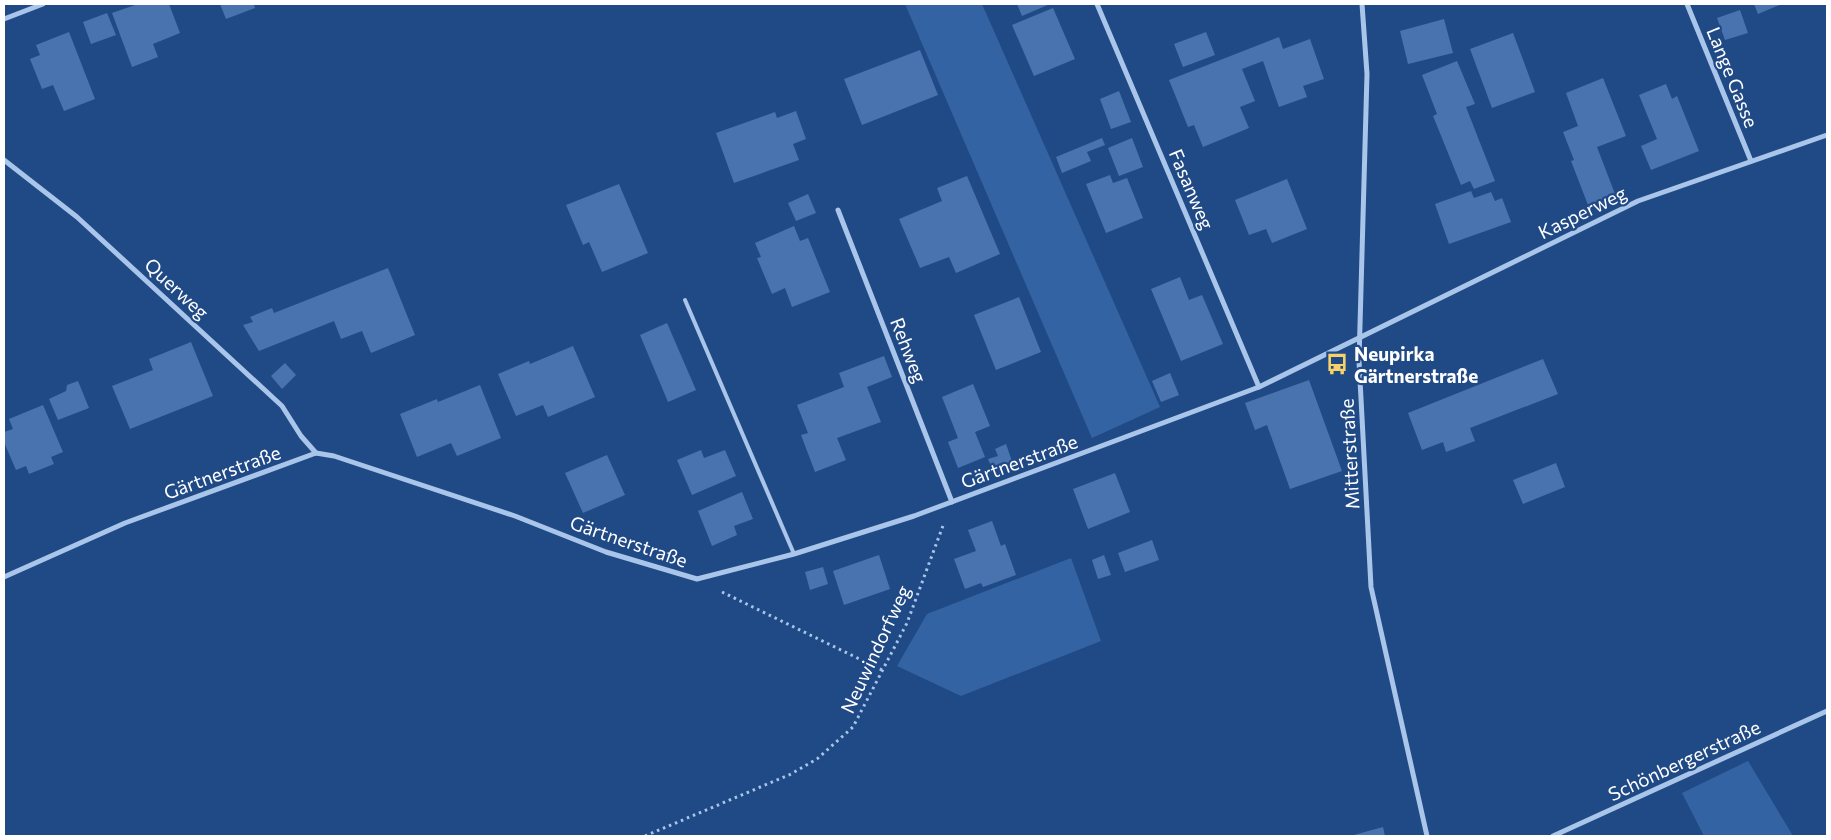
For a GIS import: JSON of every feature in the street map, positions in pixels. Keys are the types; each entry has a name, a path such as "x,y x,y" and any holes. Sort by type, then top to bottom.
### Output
{"street":[{"path":"4,19 43,4"},
{"name":"Fasanweg","path":"1097,4 1259,387"},
{"name":"Mitterstraße","path":"1362,4 1368,74 1359,339 1371,587 1428,836"},
{"name":"Lange Gasse","path":"1688,4 1750,162"},
{"name":"Kasperweg","path":"1359,339 1638,201 1827,135"},
{"name":"Querweg","path":"4,160 77,217 282,406 301,436 316,453"},
{"name":"Rehweg","path":"838,210 952,502"},
{"name":"Gärtnerstraße","path":"4,577 126,524 316,453 334,456 516,516 606,552 696,579 794,554 914,516 1259,387 1359,339"},
{"name":"Schönbergerstraße","path":"1552,836 1827,711"}],"lane":[{"path":"685,300 794,554"}],"path":[{"name":"Neuwindorfweg","path":"645,836 790,774 817,759 853,728 907,623 952,502"},
{"path":"696,579 882,670"}],"shaded area":[{"path":"905,4 982,4 1160,407 1092,438"},
{"path":"1071,558 1101,641 961,696 897,666 927,614"},
{"path":"1748,761 1793,836 1704,836 1682,793"}],"building":[{"path":"138,4 169,4 180,33 153,44 158,57 132,67 112,13"},
{"path":"220,4 254,4 255,8 226,19"},
{"path":"1017,4 1050,4 1022,16"},
{"path":"1754,4 1782,4 1758,14"},
{"path":"1053,8 1075,59 1034,76 1012,25"},
{"path":"1740,10 1748,33 1725,40 1717,18"},
{"path":"107,13 116,35 91,44 83,22"},
{"path":"1444,19 1453,53 1408,64 1400,31"},
{"path":"69,32 95,99 64,111 53,85 42,89 30,59 40,55 36,45"},
{"path":"1206,32 1215,55 1183,67 1174,44"},
{"path":"1513,33 1535,92 1492,108 1470,49"},
{"path":"1279,37 1283,49 1310,39 1324,79 1303,86 1307,97 1279,107 1263,61 1242,69 1255,101 1240,107 1249,128 1203,147 1194,125 1188,127 1169,80"},
{"path":"920,50 938,95 862,125 844,79"},
{"path":"1457,61 1475,104 1466,107 1495,181 1474,189 1470,181 1461,185 1433,116 1437,114 1422,75"},
{"path":"1603,78 1626,136 1597,147 1615,194 1588,205 1571,161 1574,160 1563,132 1578,126 1566,93"},
{"path":"1666,84 1672,99 1677,96 1699,151 1651,170 1641,146 1657,139 1639,95"},
{"path":"1119,91 1131,122 1111,129 1100,99"},
{"path":"796,111 806,139 793,144 799,160 734,183 716,133 775,112 777,118"},
{"path":"1102,138 1105,145 1087,152 1091,161 1062,173 1056,157"},
{"path":"1132,138 1143,167 1119,176 1108,148"},
{"path":"1110,175 1113,183 1127,178 1143,218 1106,233 1086,184"},
{"path":"967,176 1000,254 956,273 949,257 920,268 899,219 942,201 937,188"},
{"path":"1287,179 1307,229 1272,243 1266,229 1249,235 1235,200"},
{"path":"619,184 648,253 602,272 589,242 583,245 566,205"},
{"path":"1471,191 1474,198 1491,192 1495,201 1502,198 1511,222 1449,244 1435,204"},
{"path":"808,194 816,213 796,221 788,203"},
{"path":"794,226 800,241 808,238 830,292 792,307 785,288 772,294 757,258 761,257 755,243"},
{"path":"388,268 415,335 371,353 362,331 341,339 334,321 259,351 243,325 253,322 250,317 272,308 274,313"},
{"path":"1180,277 1189,300 1202,295 1223,344 1181,361 1151,289"},
{"path":"1019,297 1041,352 996,370 974,315"},
{"path":"667,323 696,390 668,402 640,335"},
{"path":"191,342 213,396 130,429 112,386 153,370 149,359"},
{"path":"573,346 595,397 548,417 543,405 516,416 498,374 529,361 530,364"},
{"path":"884,356 892,377 867,387 881,422 837,438 846,460 815,472 801,435 808,433 797,405 844,387 839,373"},
{"path":"1543,359 1558,394 1470,428 1475,441 1446,452 1443,442 1422,450 1408,413"},
{"path":"285,363 296,375 282,389 271,376"},
{"path":"1170,373 1179,395 1161,402 1152,381"},
{"path":"1309,380 1342,471 1290,489 1267,425 1255,430 1245,403"},
{"path":"78,381 89,408 58,420 49,399 66,391 67,385"},
{"path":"973,384 990,426 975,432 985,457 958,468 948,442 958,438 942,397"},
{"path":"480,385 501,438 457,456 451,443 417,457 400,414 437,399 438,402"},
{"path":"43,405 63,452 51,457 54,464 29,474 26,466 16,470 4,442 4,432 13,429 9,419"},
{"path":"1006,444 1013,464 993,471 988,459 998,456 995,449"},
{"path":"701,450 704,458 725,450 736,476 692,495 677,460"},
{"path":"607,455 625,495 583,513 565,473"},
{"path":"1556,463 1565,487 1523,504 1513,480"},
{"path":"1115,473 1130,512 1088,529 1073,489"},
{"path":"742,492 753,519 734,526 737,535 712,546 698,511"},
{"path":"992,521 1001,546 1005,544 1016,575 983,587 981,583 965,589 954,559 976,551 968,530"},
{"path":"1152,540 1159,560 1125,572 1118,553"},
{"path":"879,555 890,589 844,605 833,571"},
{"path":"1104,555 1111,575 1098,579 1092,560"},
{"path":"823,567 828,584 810,590 805,572"},
{"path":"1383,827 1385,836 1350,836"}],"place":[{"name":"Neupirka Gärtnerstraße","path":"1337,364"}]}
